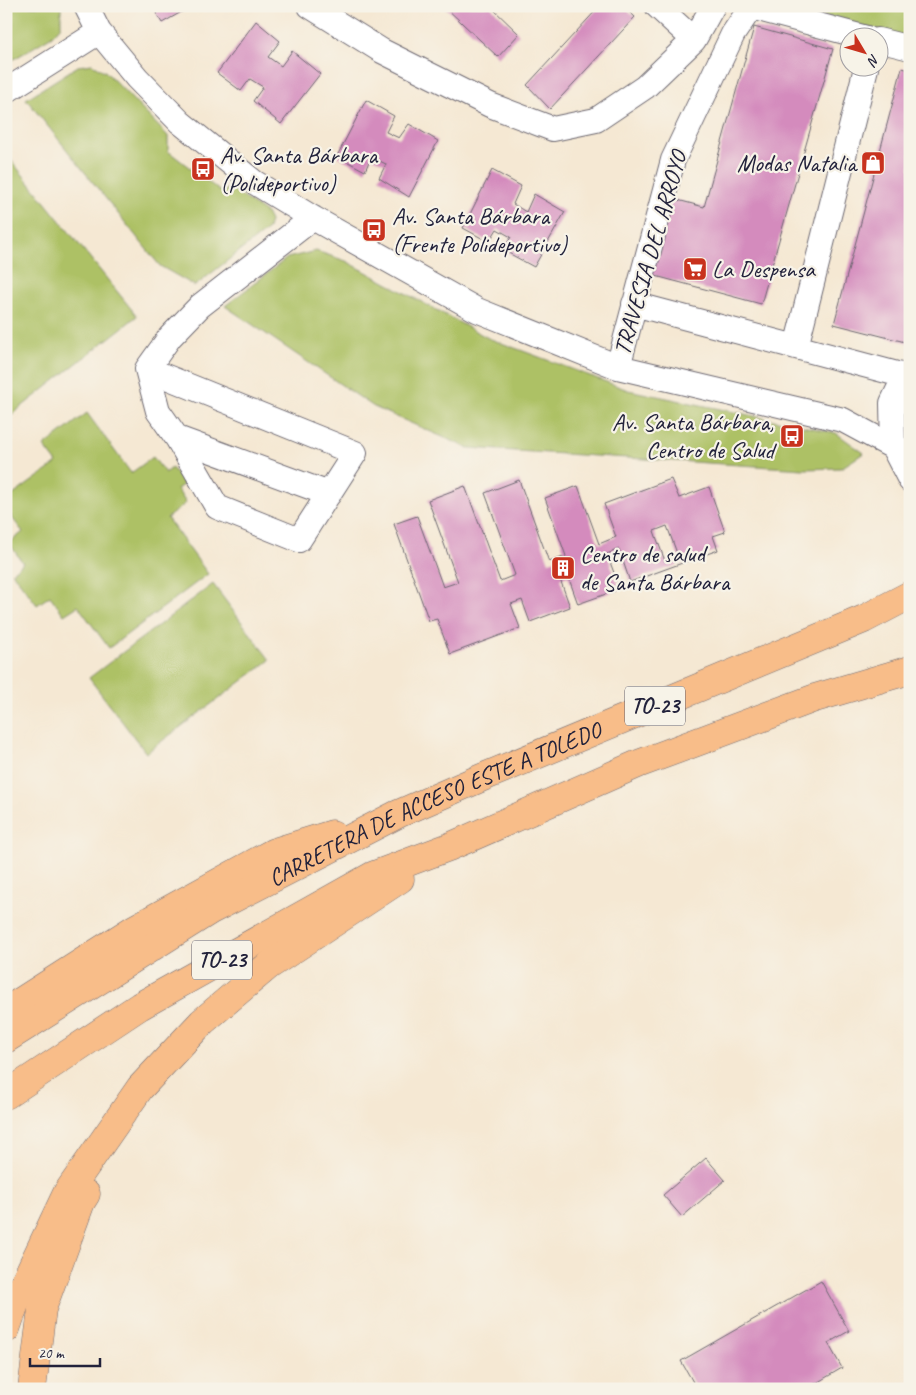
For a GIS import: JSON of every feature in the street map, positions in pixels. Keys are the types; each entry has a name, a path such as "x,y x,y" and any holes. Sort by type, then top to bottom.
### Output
{"highway":[{"name":"CARRETERA DE ACCESO ESTE A TOLEDO","path":"6,1039 211,910 398,814 864,619 910,595"},
{"name":"CARRETERA DE ACCESO ESTE A TOLEDO","path":"6,1094 140,1006 374,876 449,847 638,764 815,698 910,670"},
{"path":"6,1011 134,929 274,852 398,814"},
{"path":"6,1330 17,1298 67,1193 140,1088 202,1022 268,966 449,847"},
{"path":"32,1389 42,1309 81,1202 151,1098 268,966"}],"street":[{"path":"86,6 99,32 137,78 180,122 254,182 313,218 477,310 618,367 843,420 901,450"},
{"path":"310,6 382,51 490,105 553,129 596,120 645,87 694,40 713,6"},
{"path":"657,6 694,40"},
{"path":"751,7 838,30"},
{"name":"TRAVESIA DEL ARROYO","path":"618,367 673,160 733,34 751,7"},
{"path":"6,91 99,32"},
{"path":"888,42 910,48"},
{"path":"796,347 863,78"},
{"path":"147,369 170,338 200,306 313,218"},
{"path":"634,304 907,375 892,403 901,450 910,480"},
{"path":"147,369 355,453 299,540 216,507 177,438 158,411 147,369"},
{"path":"177,438 329,494"}],"green space":[{"path":"6,6 61,6 61,26 52,36 6,64"},
{"path":"807,6 910,6 910,40 888,34 888,28 868,28 825,16"},
{"path":"92,64 106,72 168,136 168,151 220,191 232,189 266,213 270,221 268,229 195,286 160,266 26,99 78,66"},
{"path":"6,154 137,316 6,419"},
{"path":"316,251 346,261 488,338 628,390 836,433 864,453 841,468 804,469 468,448 374,407 225,306 287,258"},
{"path":"87,413 131,473 153,457 165,473 172,468 184,484 177,489 186,503 167,518 208,574 109,648 78,606 64,615 50,596 37,605 12,572 23,563 9,543 23,532 6,510 6,500 57,463 44,446"},
{"path":"213,584 270,660 146,753 89,678"}],"building":[{"path":"152,6 192,6 162,23"},
{"path":"444,6 490,6 519,34 498,57"},
{"path":"600,6 623,6 635,17 550,109 527,85"},
{"path":"256,21 280,41 268,57 281,66 292,51 320,74 281,124 253,101 263,87 250,79 241,91 217,73"},
{"path":"754,27 833,49 761,304 648,274 670,198 704,207"},
{"path":"902,68 910,70 909,343 834,324"},
{"path":"366,100 394,116 386,132 399,138 409,124 438,141 409,197 379,178 386,164 371,157 365,171 337,156"},
{"path":"492,170 521,186 513,204 526,212 534,194 565,212 534,267 503,250 511,237 497,229 489,242 463,228"},
{"name":"Centro de salud de Santa Bárbara","path":"671,479 679,498 709,487 725,532 713,536 718,550 630,582 619,549 607,554 620,589 578,604 568,576 560,579 570,607 530,622 522,600 511,604 520,628 450,654 437,619 429,621 394,524 417,516 443,587 458,582 428,500 465,486 500,581 515,575 485,493 519,480 549,562 566,556 545,498 578,486 599,544 616,537 604,504","holes":["667,526 678,556 665,561 654,531"]},
{"path":"706,1158 725,1180 682,1217 663,1195"},
{"path":"821,1281 849,1331 828,1343 842,1368 806,1389 697,1389 681,1361"}],"place":[{"name":"Modas Natalia","path":"873,163"},
{"name":"Av. Santa Bárbara (Polideportivo)","path":"203,169"},
{"name":"Av. Santa Bárbara (Frente Polideportivo)","path":"374,230"},
{"name":"La Despensa","path":"695,269"},
{"name":"Av. Santa Bárbara, Centro de Salud","path":"792,436"},
{"name":"Centro de salud de Santa Bárbara","path":"563,568"}]}
